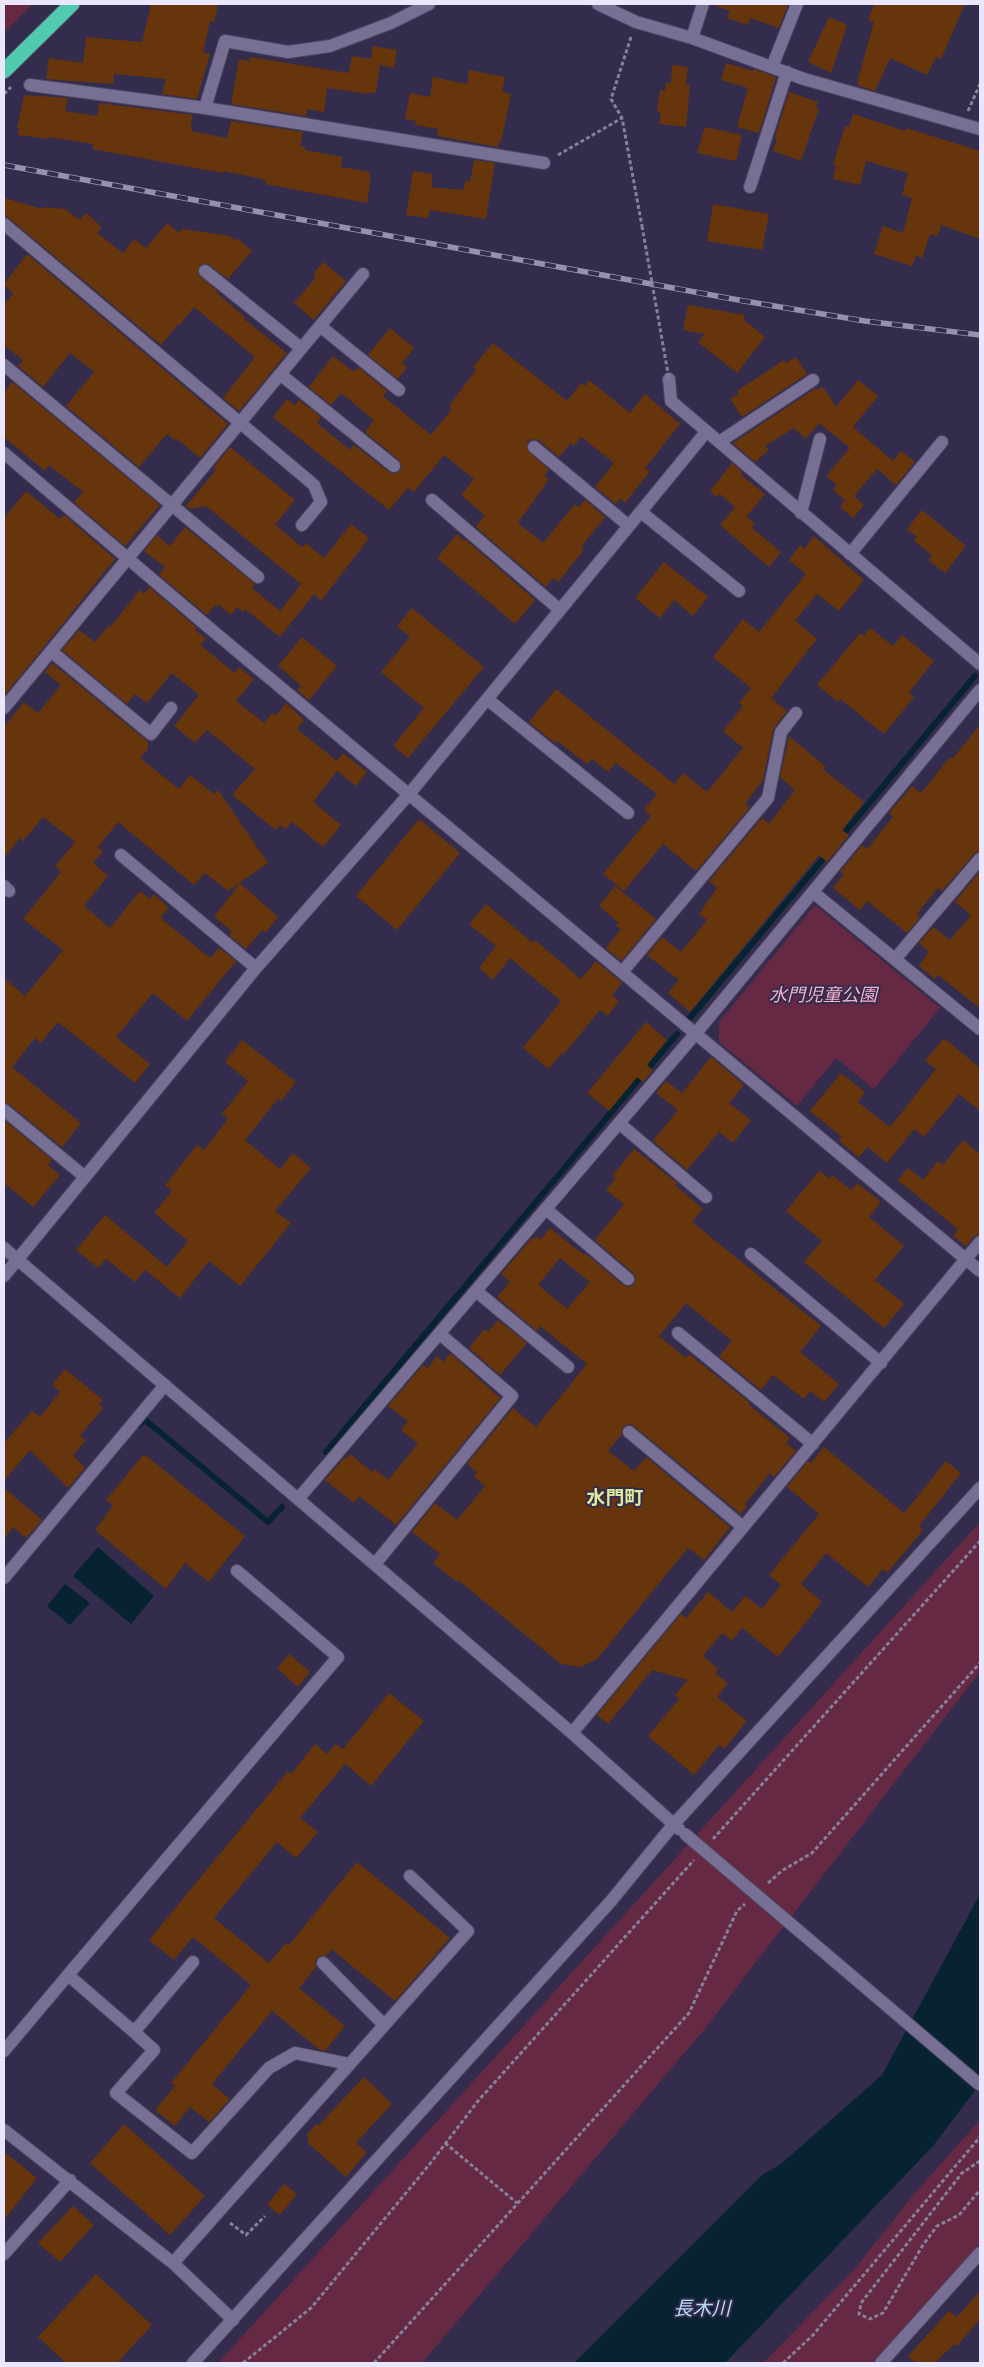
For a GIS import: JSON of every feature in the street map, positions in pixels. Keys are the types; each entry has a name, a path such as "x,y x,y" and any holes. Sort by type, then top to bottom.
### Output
{"highway":[{"path":"4,71 72,4"}],"street":[{"path":"205,108 225,41 288,52 330,46 392,23 429,4"},
{"path":"598,4 636,22 692,38 787,72 980,129"},
{"path":"692,38 703,4"},
{"path":"772,67 797,4"},
{"path":"750,187 787,72"},
{"path":"30,85 205,108 544,163"},
{"path":"4,224 314,485 321,502 302,525"},
{"path":"206,271 302,348"},
{"path":"4,708 363,274"},
{"path":"320,326 399,390"},
{"path":"4,365 258,577"},
{"path":"280,374 394,466"},
{"path":"669,379 671,401 980,664"},
{"path":"719,442 813,380"},
{"path":"4,1276 256,968 410,793 706,432"},
{"path":"802,513 820,439"},
{"path":"850,554 942,442"},
{"path":"534,447 629,526"},
{"path":"4,453 980,1272"},
{"path":"432,500 560,610"},
{"path":"640,512 739,591"},
{"path":"52,652 151,734 170,708"},
{"path":"298,1499 696,1033 814,893 980,690"},
{"path":"487,699 628,814"},
{"path":"623,971 768,798 781,732 796,713"},
{"path":"121,855 256,968"},
{"path":"896,960 980,859"},
{"path":"814,893 980,1029"},
{"path":"4,1110 85,1177"},
{"path":"619,1124 706,1197"},
{"path":"546,1209 628,1279"},
{"path":"572,1733 980,1242"},
{"path":"4,1248 572,1733 673,1825 980,2085"},
{"path":"750,1254 881,1363"},
{"path":"476,1291 568,1367"},
{"path":"678,1333 814,1444"},
{"path":"375,1564 512,1396 440,1334"},
{"path":"4,1578 165,1385"},
{"path":"629,1432 743,1527"},
{"path":"193,2363 611,1901 673,1825 980,1488"},
{"path":"4,2051 338,1657 237,1571"},
{"path":"173,2263 468,1931 410,1876"},
{"path":"134,2032 193,1962"},
{"path":"323,1963 384,2025"},
{"path":"68,1975 154,2050 116,2092 192,2153 269,2068 295,2053 349,2064"},
{"path":"4,2130 70,2180 173,2263 233,2320"},
{"path":"4,2254 70,2180"},
{"path":"881,2363 980,2253"}],"path":[{"path":"636,22 612,99 622,118 669,379"},
{"path":"962,124 980,84"},
{"path":"544,163 622,118"},
{"path":"709,1843 980,1541"},
{"path":"763,1888 782,1870 812,1853 980,1663"},
{"path":"243,2363 311,2308 478,2101 696,1858"},
{"path":"374,2363 689,2013 737,1911 750,1900"},
{"path":"783,2363 819,2328 980,2137"},
{"path":"445,2144 517,2203"},
{"path":"980,2161 962,2173 861,2303 859,2314 870,2319 883,2313 922,2245 937,2226 959,2215 980,2190"},
{"path":"218,2212 246,2235 265,2216"}],"green space":[{"path":"4,4 33,4 4,33"},
{"name":"水門児童公園","path":"815,905 940,1008 874,1089 836,1058 797,1106 719,1042 719,1022"},
{"path":"980,1522 980,1672 703,2031 422,2363 218,2363"},
{"path":"980,2120 980,2244 872,2363 763,2363 853,2271 914,2194"}],"water":[{"path":"98,1547 154,1596 131,1624 73,1576"},
{"path":"65,1584 90,1603 70,1625 47,1606"},
{"name":"長木川","path":"980,1894 980,2084 933,2146 725,2363 574,2363 762,2175 781,2164 882,2075"}],"building":[{"path":"151,4 208,4 218,6 214,22 210,21 203,52 210,54 197,99 162,94 166,79 114,74 113,84 46,79 49,58 83,63 86,37 142,42"},
{"path":"716,4 788,4 779,28 750,18 748,25 727,18 730,11 716,6"},
{"path":"874,4 965,4 941,59 936,57 927,75 890,58 875,91 860,86 857,83 874,22 868,20"},
{"path":"829,17 847,25 831,73 808,62"},
{"path":"373,46 397,50 394,68 380,65 376,93 369,92 369,94 327,88 324,112 307,109 306,116 231,104 239,59 249,61 250,57 349,73 352,56 371,59"},
{"path":"726,63 753,71 754,69 776,77 759,133 737,127 748,88 721,80"},
{"path":"672,65 688,67 686,85 690,85 686,127 659,124 661,112 657,112 660,90 665,91 666,83 671,83"},
{"path":"469,70 505,77 502,92 511,94 501,142 499,141 498,147 437,136 438,129 415,125 416,121 405,119 410,93 430,97 433,77 467,84"},
{"path":"789,92 818,102 816,107 819,108 801,161 773,151 777,138 775,137"},
{"path":"24,95 68,98 65,111 97,116 99,103 193,115 190,125 192,125 191,131 227,138 231,121 303,132 300,146 305,147 305,150 342,157 341,167 370,172 369,178 371,178 367,203 265,184 266,180 224,171 223,173 92,149 93,144 49,137 49,139 18,135 19,128 17,128"},
{"path":"853,114 905,131 906,128 980,151 980,239 941,225 938,236 930,234 922,258 916,256 912,266 874,254 883,226 903,233 912,198 902,195 908,173 866,161 860,185 833,179 836,166 833,165 845,126 849,127"},
{"path":"705,127 742,135 736,161 697,153"},
{"path":"474,160 495,163 486,219 430,210 428,218 406,215 413,171 433,174 431,187 463,190 465,181 470,182"},
{"path":"4,198 43,209 45,207 65,209 80,220 86,213 102,227 97,233 123,253 134,239 146,248 167,223 179,233 182,229 230,236 235,241 237,238 252,251 228,279 207,263 199,266 198,274 245,317 244,319 287,353 239,411 223,398 255,357 194,307 161,345 4,214"},
{"path":"713,204 769,214 762,250 707,241"},
{"path":"27,254 228,424 200,458 176,438 174,440 167,434 139,467 66,406 94,372 70,353 43,387 18,366 23,360 4,345 4,305 13,294 4,284"},
{"path":"323,262 346,281 314,320 294,303 316,277 313,274"},
{"path":"688,305 745,315 744,320 765,337 737,373 698,342 705,334 683,330"},
{"path":"390,328 414,348 402,363 407,367 398,379 368,355"},
{"path":"493,343 567,401 581,383 585,386 589,380 630,413 645,394 680,424 645,468 650,471 625,503 620,499 616,504 595,487 614,463 581,437 574,446 571,443 559,457 539,440 532,439 527,442 527,450 549,470 544,476 549,479 518,523 543,543 575,504 579,507 585,500 605,517 581,547 584,550 558,582 553,578 546,587 476,527 485,515 461,495 474,479 444,455 414,492 408,488 389,510 273,417 287,399 295,405 299,400 321,417 317,423 350,450 354,445 389,472 396,474 402,468 399,460 365,432 374,420 341,393 331,405 309,387 333,356 354,372 358,367 387,391 383,396 431,435 452,409 449,406 476,370 473,367"},
{"path":"796,357 807,374 742,417 730,399 739,394 737,391 784,360 786,363"},
{"path":"858,380 878,396 853,427 893,461 901,451 915,462 896,485 877,469 854,496 864,505 853,518 840,507 845,500 833,490 837,485 826,476 850,448 819,423 806,439 794,428 765,446 769,450 755,462 733,443 816,388 817,390 823,387 836,407"},
{"path":"12,382 160,505 125,546 74,502 83,492 49,465 45,471 4,437 4,392"},
{"path":"230,447 295,500 275,525 302,547 306,543 324,558 351,524 369,538 321,601 314,594 280,637 245,609 243,612 237,607 231,615 219,605 217,607 215,605 207,615 159,575 165,567 144,551 157,535 170,546 185,527 255,584 252,588 280,611 301,584 206,506 190,509 186,506 216,470 213,468"},
{"path":"732,463 743,473 741,475 765,494 746,517 755,524 752,528 781,552 769,567 720,525 735,507 720,494 716,497 710,491"},
{"path":"26,491 60,519 64,515 115,559 4,696 4,518"},
{"path":"922,510 966,546 945,573 928,560 932,555 914,541 917,537 907,529"},
{"path":"457,534 535,600 515,624 437,558"},
{"path":"814,536 864,580 839,611 817,594 795,621 817,639 771,698 787,711 773,730 763,780 745,804 750,807 696,871 663,844 624,891 603,874 651,816 644,810 657,794 616,763 608,772 592,759 587,764 557,741 555,743 529,722 556,689 674,784 683,773 707,792 743,748 723,731 743,706 739,703 751,688 713,657 743,619 759,632 806,574 789,560 800,545 804,549"},
{"path":"664,562 708,597 693,616 674,600 660,618 635,598"},
{"path":"149,587 197,628 195,630 206,639 200,645 235,673 239,667 254,679 236,701 264,723 272,713 276,716 286,703 304,720 297,729 337,761 343,753 367,772 356,786 337,771 313,802 341,825 323,847 292,822 286,829 280,825 276,830 232,795 255,769 207,730 195,743 174,726 199,695 172,673 147,703 135,694 127,704 62,650 79,630 95,642 108,626 110,627 140,590 144,594"},
{"path":"412,608 484,667 408,758 393,746 424,708 381,672 410,637 397,626"},
{"path":"870,628 893,646 902,635 934,661 909,692 914,697 884,734 840,699 838,702 817,685 860,633 864,636"},
{"path":"302,637 337,666 309,700 297,690 301,686 278,666"},
{"path":"52,663 148,742 148,749 140,758 179,789 190,775 214,794 218,790 268,863 228,891 205,873 194,885 118,822 98,847 103,851 93,863 108,876 84,906 110,928 140,891 150,899 153,894 169,907 161,917 164,921 210,958 219,948 236,961 187,1021 153,993 116,1037 150,1064 135,1083 58,1022 41,1043 35,1038 12,1067 81,1123 62,1147 4,1102 4,978 25,996 63,950 23,919 61,872 55,866 75,842 43,817 23,841 20,838 4,858 4,727 24,702 38,713 61,685 45,672"},
{"path":"980,725 980,851 974,854 942,891 938,888 917,914 920,917 907,933 867,901 860,910 833,888 844,874 840,872 862,845 867,849 893,817 889,813 912,786 921,793 950,757 952,759"},
{"path":"789,736 826,767 823,769 864,802 842,830 849,835 827,862 819,855 690,1012 668,993 679,980 647,955 662,937 681,952 707,920 699,914 717,888 709,881 762,818 769,824 795,790 780,777"},
{"path":"419,819 460,853 397,930 356,896"},
{"path":"980,871 980,1008 938,975 935,979 919,966 929,952 919,943 933,927 950,940 971,915 955,902"},
{"path":"240,883 278,917 266,932 262,930 246,949 229,935 232,931 214,917"},
{"path":"615,886 656,919 621,961 606,948 621,929 616,925 618,922 599,906"},
{"path":"486,904 533,943 535,940 581,979 596,961 622,983 612,995 619,1001 608,1016 600,1010 564,1054 562,1053 549,1069 523,1048 561,1001 510,958 493,980 479,968 496,946 469,924"},
{"path":"646,1022 667,1040 647,1065 653,1070 643,1082 637,1077 609,1111 587,1093"},
{"path":"944,1038 980,1068 980,1111 959,1094 924,1137 914,1129 887,1163 868,1147 859,1157 839,1141 842,1137 810,1111 841,1073 865,1092 858,1102 890,1127 936,1069 925,1061"},
{"path":"242,1040 296,1082 281,1101 278,1099 245,1140 280,1169 293,1153 311,1168 275,1211 291,1223 240,1286 209,1261 180,1298 145,1270 135,1282 106,1259 98,1268 76,1250 105,1215 167,1267 188,1241 154,1213 172,1191 165,1185 197,1145 204,1150 228,1119 222,1114 248,1081 225,1062"},
{"path":"711,1057 744,1085 729,1103 751,1120 733,1143 719,1132 687,1170 653,1141 678,1110 656,1093 666,1081 682,1093"},
{"path":"4,1120 52,1160 48,1165 60,1175 33,1207 4,1183"},
{"path":"963,1140 980,1154 980,1234 974,1236 966,1246 953,1236 958,1229 898,1180 908,1168 923,1180 938,1161 943,1165"},
{"path":"634,1149 677,1183 675,1185 703,1209 692,1222 821,1326 800,1352 839,1384 824,1402 810,1391 804,1399 773,1375 761,1390 719,1356 732,1341 686,1303 659,1336 686,1358 689,1354 750,1403 749,1405 790,1438 786,1443 796,1451 774,1477 770,1473 745,1504 747,1506 741,1514 634,1426 630,1424 623,1426 621,1435 608,1451 634,1471 646,1457 730,1527 704,1560 688,1548 597,1659 580,1667 561,1664 458,1580 457,1582 433,1563 440,1554 412,1532 435,1503 457,1520 485,1486 474,1477 477,1472 467,1464 513,1408 536,1427 587,1364 540,1326 537,1331 497,1297 510,1282 501,1274 532,1238 534,1239 536,1236 540,1240 550,1228 584,1255 585,1253 623,1285 630,1287 634,1284 636,1277 633,1273 595,1240 624,1204 606,1190 616,1178 612,1176","holes":["560,1258 590,1282 567,1309 538,1285"]},
{"path":"819,1171 830,1179 832,1175 851,1190 857,1183 881,1202 869,1217 904,1246 875,1280 904,1304 884,1328 804,1262 822,1241 786,1211"},
{"path":"498,1320 527,1343 500,1375 469,1348 484,1329 488,1332"},
{"path":"450,1353 500,1398 396,1525 359,1496 354,1503 325,1480 344,1458 346,1459 350,1454 372,1472 375,1469 388,1480 418,1444 401,1430 408,1421 388,1406 423,1365 428,1368 437,1356 444,1362"},
{"path":"65,1369 103,1400 99,1404 103,1408 80,1436 86,1440 73,1455 85,1468 68,1488 30,1450 4,1481 4,1443 32,1411 40,1417 60,1392 52,1385"},
{"path":"824,1447 904,1513 946,1461 961,1473 919,1526 923,1530 887,1573 883,1569 868,1587 826,1553 801,1584 822,1602 778,1657 742,1628 732,1641 722,1633 703,1656 718,1669 715,1673 728,1683 717,1697 747,1721 724,1749 719,1745 694,1775 648,1736 679,1699 675,1695 688,1680 652,1670 608,1724 597,1715 681,1614 686,1618 708,1592 732,1612 745,1596 762,1609 781,1585 769,1575 819,1514 787,1487 808,1461 811,1463"},
{"path":"144,1454 245,1536 209,1582 185,1563 166,1589 95,1530 113,1505 106,1500"},
{"path":"4,1488 42,1520 26,1538 13,1527 4,1539"},
{"path":"289,1654 310,1672 298,1687 277,1668"},
{"path":"389,1693 424,1721 371,1786 345,1764 300,1818 318,1832 296,1858 277,1842 214,1918 269,1963 286,1943 289,1945 357,1862 450,1938 395,2001 331,1949 326,1956 318,1957 315,1961 316,1967 299,1988 345,2026 325,2051 320,2050 272,2011 212,2084 230,2099 209,2122 190,2107 175,2126 155,2110 175,2086 171,2083 251,1985 193,1937 174,1960 149,1940 288,1771 291,1774 315,1744 327,1754 336,1744 343,1749"},
{"path":"364,2077 392,2104 356,2143 367,2152 346,2177 309,2144 307,2134 316,2124 318,2126"},
{"path":"124,2124 205,2196 170,2235 90,2163"},
{"path":"4,2152 37,2178 4,2220"},
{"path":"284,2184 297,2194 280,2215 267,2205"},
{"path":"73,2206 94,2225 60,2262 38,2243"},
{"path":"96,2274 152,2325 117,2363 66,2363 38,2337"},
{"path":"980,2291 980,2319 957,2346 955,2344 934,2363 916,2363 908,2356 949,2311 957,2317"}],"waterway":[{"path":"840,838 975,676"},
{"path":"689,1019 827,854"},
{"path":"326,1452 677,1034"},
{"path":"139,1425 144,1419 268,1522 282,1507"}],"railway":[{"path":"4,165 744,301 865,321 980,335"}],"district":[{"name":"水門町","path":"615,1499"}]}
